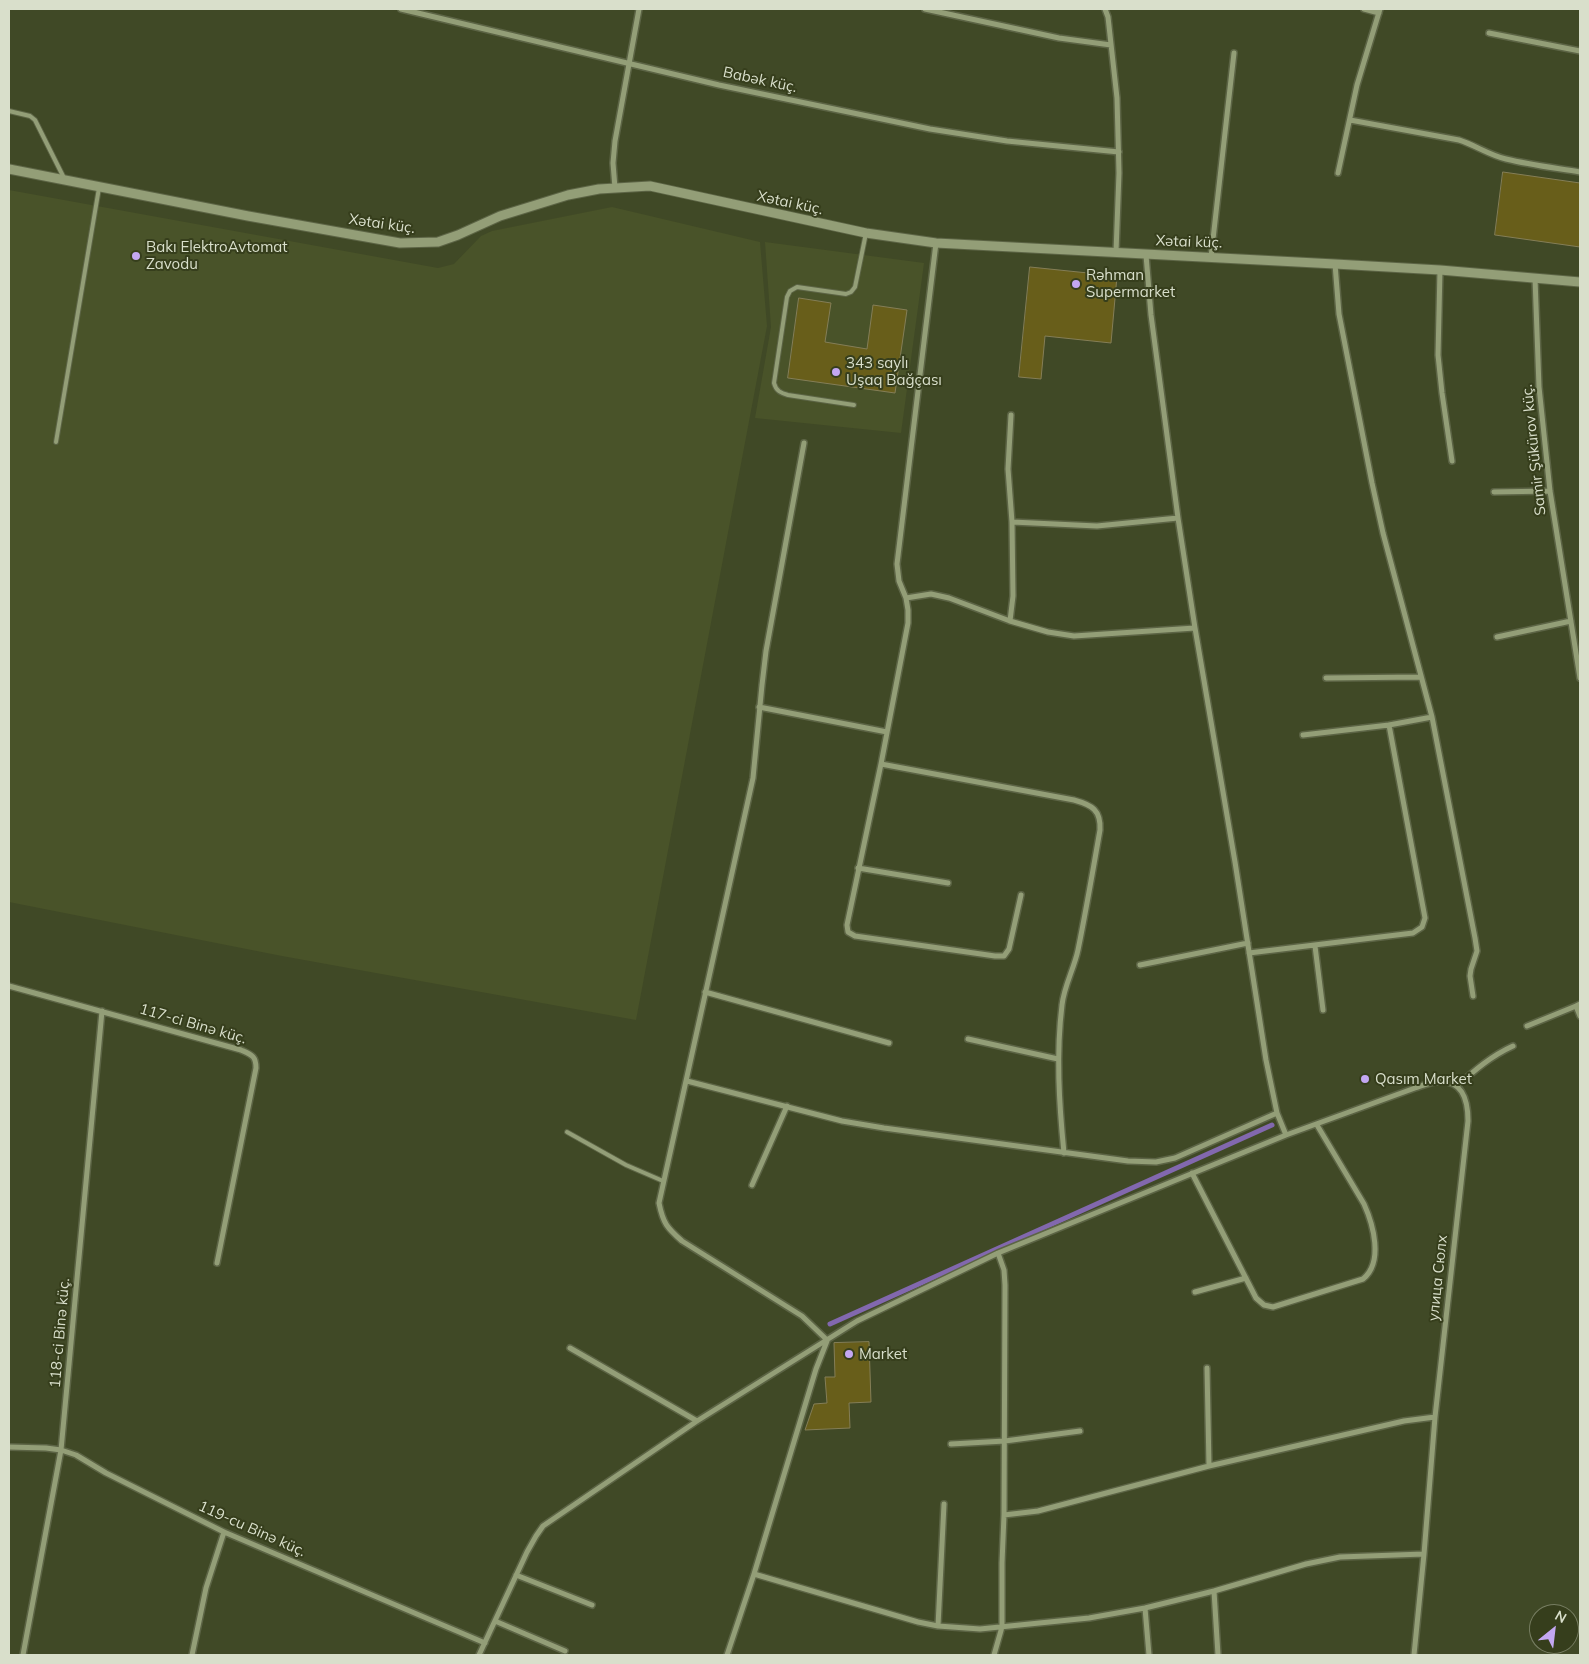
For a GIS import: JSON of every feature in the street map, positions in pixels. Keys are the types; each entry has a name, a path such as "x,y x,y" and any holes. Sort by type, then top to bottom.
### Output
{"street":[{"name":"Babək küç.","path":"401,9 729,87 930,129 1007,141 1119,152"},
{"path":"615,188 613,163 615,141 639,9"},
{"path":"925,9 1059,38 1111,45"},
{"path":"1106,9 1117,98 1119,173 1116,252"},
{"path":"1338,173 1364,61 1380,11 1364,9"},
{"path":"1489,33 1580,51"},
{"path":"1211,257 1234,53"},
{"path":"1350,120 1458,140 1506,160 1580,172"},
{"name":"Xətai küç.","path":"9,169 390,242 418,244 438,242 500,216 568,195 615,188 650,186 866,233 936,243 1440,270 1580,282"},
{"path":"936,243 897,564 899,581 906,598 908,623 881,764 858,868 847,925 848,932 855,936 1004,956 1009,949 1021,895"},
{"path":"1146,254 1151,315 1178,518 1195,628 1266,1060 1277,1113 1286,1135"},
{"path":"1336,264 1339,314 1372,483 1383,533 1432,717 1477,952 1470,976 1473,996"},
{"path":"1440,270 1438,355 1452,461"},
{"name":"Samir Şükürov küç.","path":"1535,278 1539,387 1550,491 1580,678"},
{"path":"1010,621 1013,596 1012,522 1008,469 1011,416"},
{"path":"804,443 766,651 753,778 659,1203 667,1228 682,1241 802,1316 827,1340"},
{"path":"1494,492 1550,491"},
{"path":"1012,522 1097,526 1178,518"},
{"path":"906,598 930,594 949,598 1010,621 1048,632 1074,636 1195,628"},
{"path":"1497,637 1571,621"},
{"path":"1326,678 1421,677"},
{"path":"759,707 887,732"},
{"path":"1303,735 1389,725 1432,717"},
{"path":"1249,954 1413,933 1422,927 1425,918 1389,725"},
{"path":"881,764 1074,800 1088,804 1096,811 1100,819 1100,830 1078,952 1064,994 1058,1059 1059,1102 1064,1153"},
{"path":"858,868 948,883"},
{"path":"1140,965 1248,943"},
{"path":"1315,946 1323,1010"},
{"name":"117-ci Binə küç.","path":"9,986 241,1050 251,1054 256,1060 218,1263"},
{"path":"705,992 889,1042"},
{"path":"1527,1026 1578,1005 1580,1016"},
{"name":"118-ci Binə küç.","path":"23,1655 62,1450 102,1011"},
{"path":"968,1039 1058,1059"},
{"path":"479,1655 527,1552 543,1526 696,1421 857,1321 998,1253 1286,1135 1434,1082 1446,1082 1457,1086 1483,1063 1514,1046"},
{"path":"687,1081 842,1120 884,1128 1128,1161 1156,1162 1175,1158 1277,1113"},
{"name":"улица Сюлх","path":"1414,1655 1435,1417 1468,1121 1468,1107 1465,1096 1457,1086"},
{"path":"752,1186 787,1106"},
{"path":"1192,1173 1256,1298 1264,1305 1273,1307 1364,1279 1369,1274 1373,1263 1375,1239 1370,1217 1317,1125"},
{"path":"994,1655 1002,1627 1005,1441 1005,1285 1004,1270 998,1253"},
{"path":"1195,1292 1246,1278"},
{"path":"727,1655 754,1574 816,1369 827,1340"},
{"path":"570,1348 696,1421"},
{"path":"1207,1368 1209,1466"},
{"path":"1004,1516 1038,1511 1209,1466 1404,1421 1435,1417"},
{"path":"951,1444 1005,1441 1080,1431"},
{"name":"119-cu Binə küç.","path":"9,1447 62,1450 76,1454 123,1482 224,1532 485,1643"},
{"path":"938,1626 944,1504"},
{"path":"192,1655 206,1588 224,1532"},
{"path":"754,1574 918,1622 980,1630 1089,1618 1145,1608 1214,1591 1306,1564 1340,1557 1424,1554"},
{"path":"516,1575 592,1605"},
{"path":"1214,1591 1218,1655"},
{"path":"1145,1608 1150,1655"},
{"path":"495,1621 565,1650"}],"lane":[{"path":"9,111 30,116 36,120 65,180"},
{"path":"56,442 100,186"},
{"path":"854,405 788,395 776,389 774,383 787,296 790,290 797,287 846,294 851,292 855,287 866,233"},
{"path":"567,1132 626,1165 663,1181"}],"shaded area":[{"path":"9,190 438,268 454,264 481,236 492,231 612,207 760,242 767,326 636,1020 282,956 9,902"},
{"name":"343 saylı Uşaq Bağçası","path":"765,242 924,263 901,433 755,418 771,327"}],"building":[{"path":"1503,172 1580,183 1580,247 1495,235"},
{"path":"1030,267 1117,276 1111,343 1045,336 1041,379 1019,377"},
{"path":"799,298 831,303 825,342 867,349 873,305 907,310 895,393 788,378"},
{"path":"869,1342 871,1402 849,1403 850,1428 805,1430 814,1404 827,1403 825,1377 835,1377 834,1343"}],"waterway":[{"path":"830,1324 1272,1125"}],"place":[{"name":"Bakı ElektroAvtomat Zavodu","path":"136,256"},
{"name":"Rəhman Supermarket","path":"1076,284"},
{"name":"343 saylı Uşaq Bağçası","path":"836,372"},
{"name":"Qasım Market","path":"1365,1079"},
{"name":"Market","path":"849,1354"}]}
